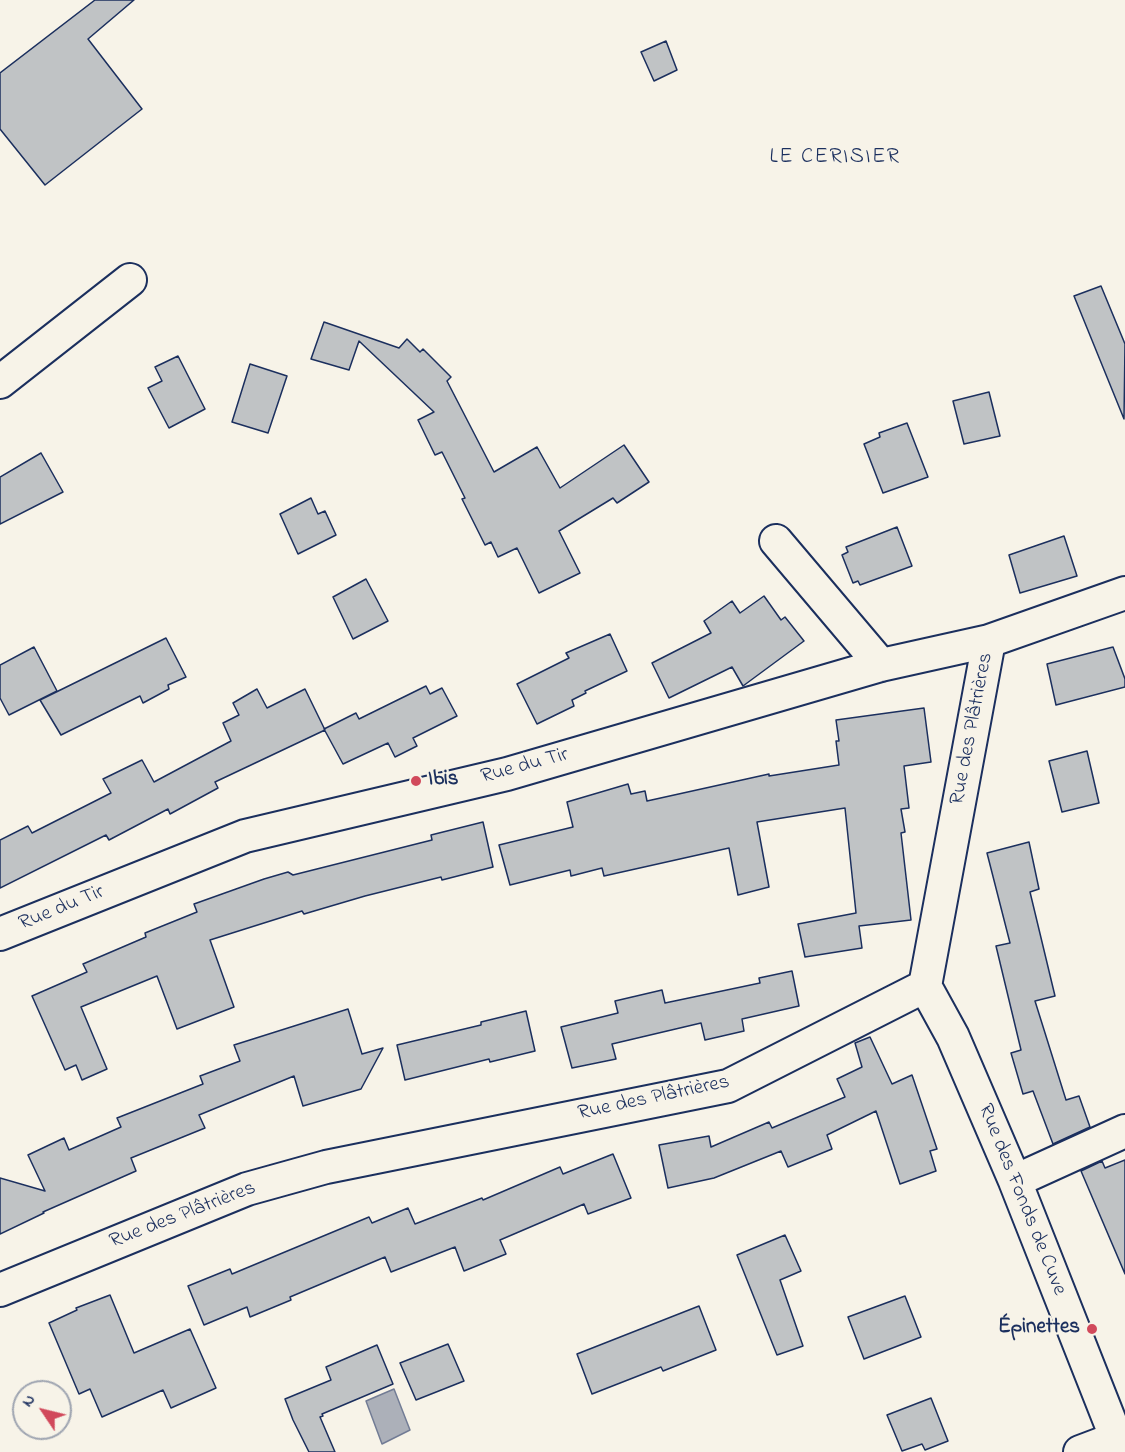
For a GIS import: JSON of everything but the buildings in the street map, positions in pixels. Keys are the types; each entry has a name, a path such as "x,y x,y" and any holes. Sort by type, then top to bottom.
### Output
{"street":[{"path":"0,382 130,280"},
{"path":"776,541 881,665"},
{"name":"Rue des Plâtrières","path":"0,1290 247,1189 326,1167 728,1086 925,986 989,641 1125,593"},
{"name":"Rue du Tir","path":"0,934 245,836 507,774 881,665 989,641"},
{"name":"Rue des Fonds de Cuve","path":"925,986 953,1037 1015,1181 1121,1442"},
{"path":"1015,1181 1125,1131"},
{"path":"1080,1452 1121,1442"}],"shaded area":[{"path":"394,1389 410,1430 382,1444 366,1401"}],"place":[{"name":"Ibis","path":"416,781"},
{"name":"Épinettes","path":"1092,1329"}],"district":[{"name":"LE CERISIER","path":"835,158"}]}
